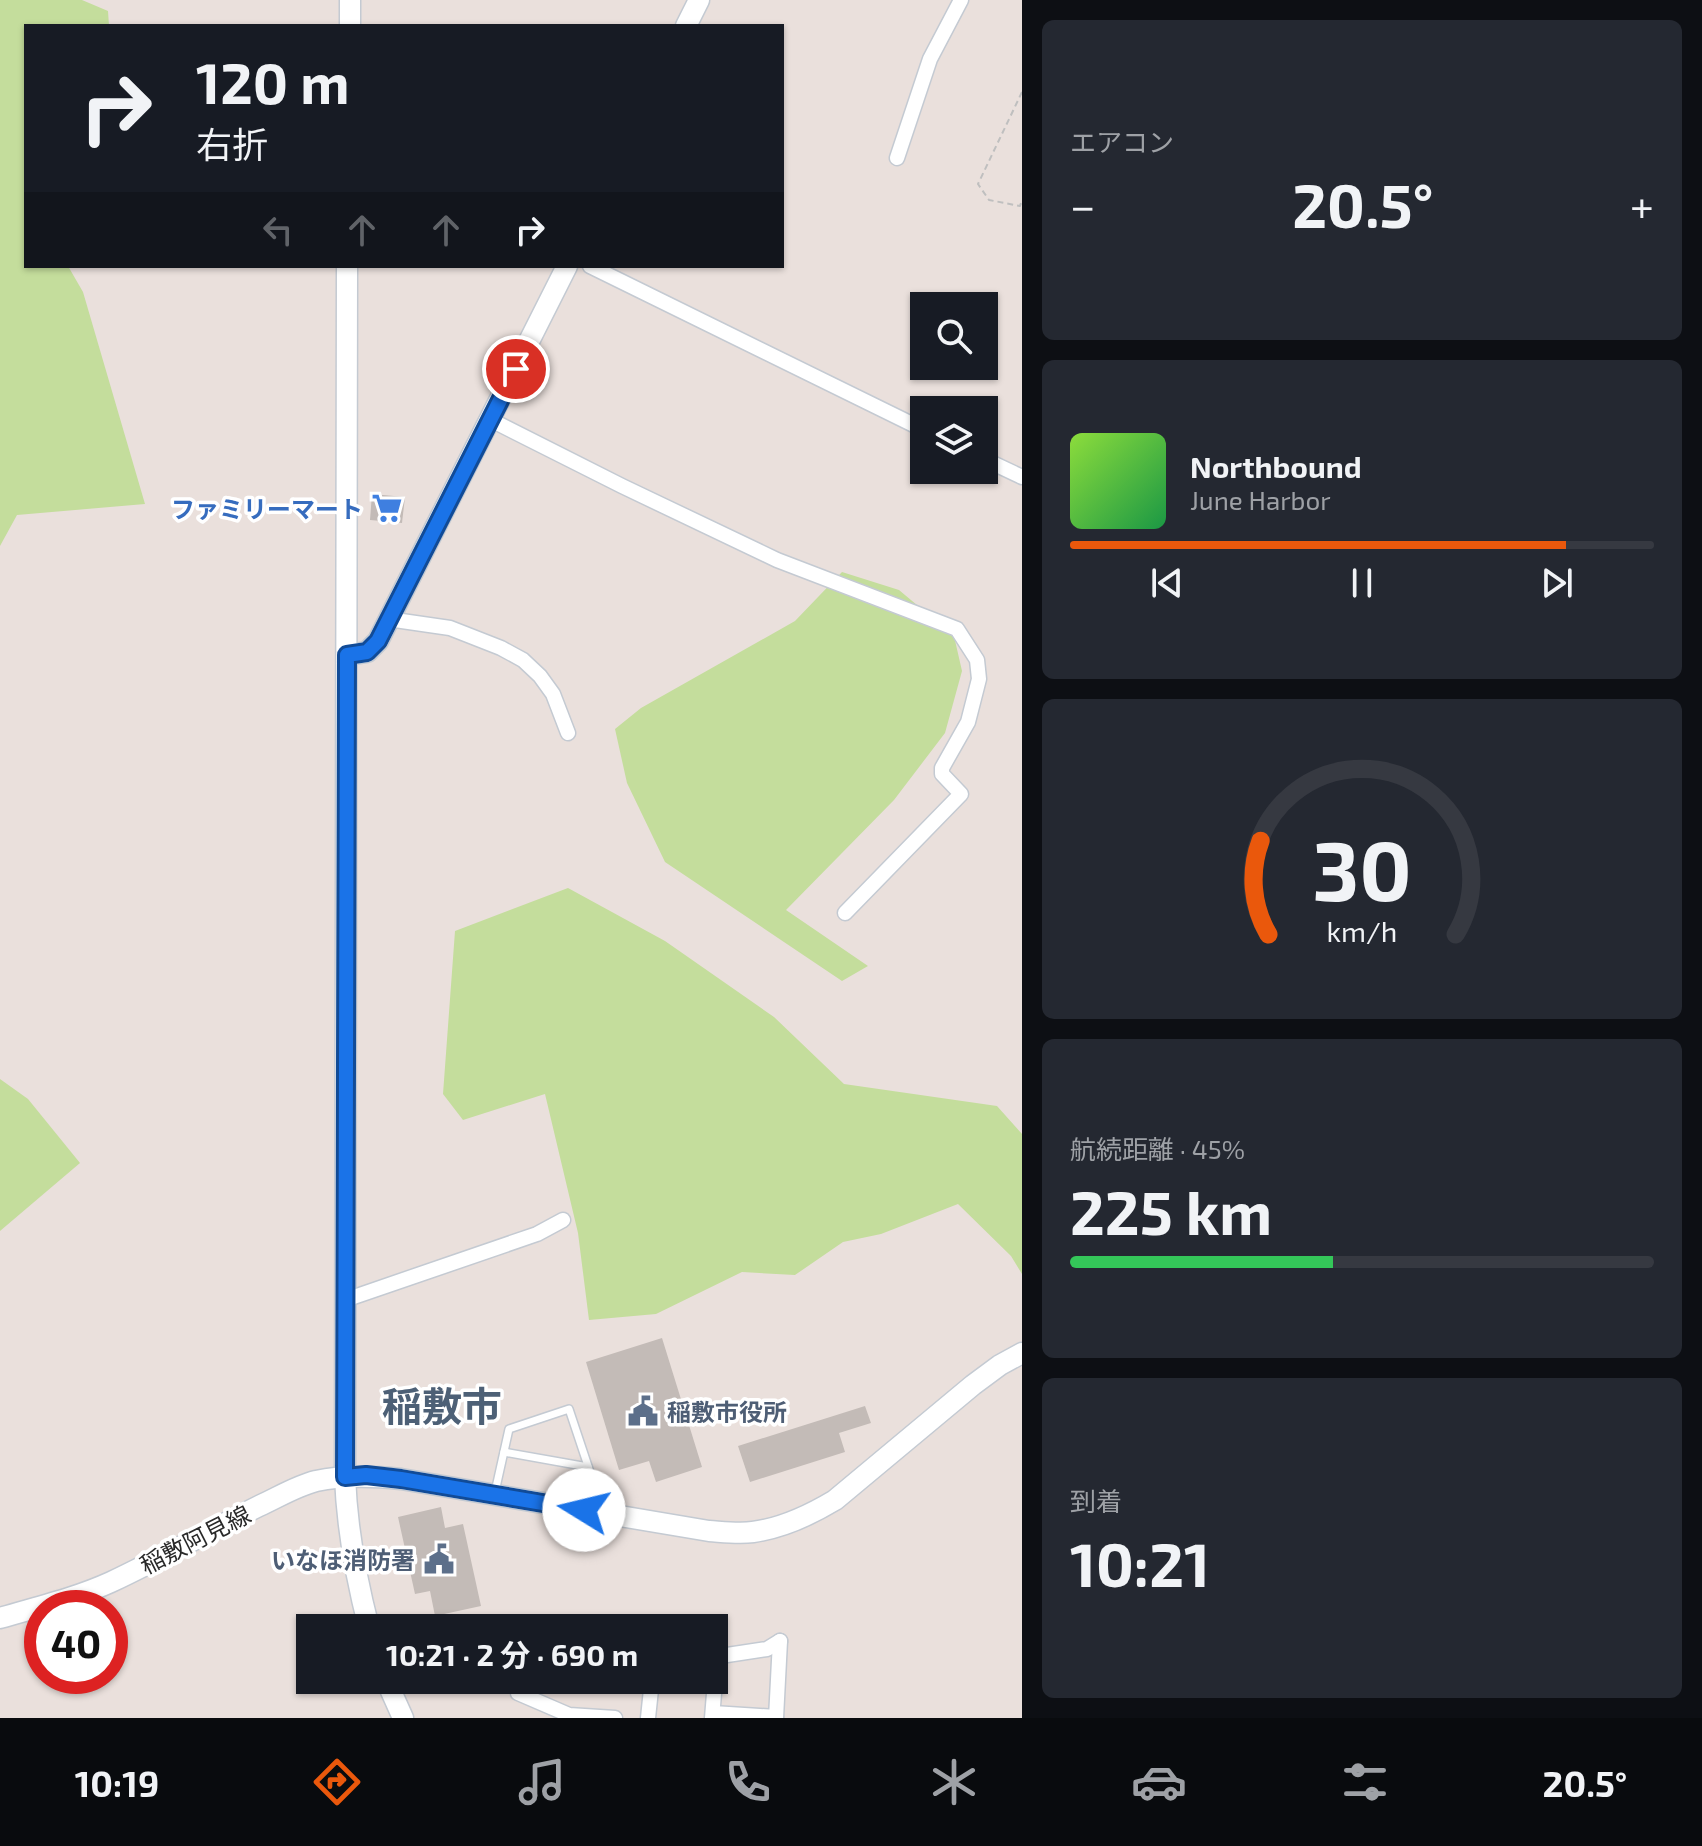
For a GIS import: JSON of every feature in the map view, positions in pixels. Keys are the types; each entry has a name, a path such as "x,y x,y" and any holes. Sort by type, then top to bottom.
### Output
{"main road":[{"path":"350,0 350,24"},
{"path":"687,24 699,0"},
{"path":"347,268 345,1477 352,1555 366,1614"},
{"path":"347,655 373,648 566,268"},
{"name":"稲敷阿見線","path":"0,1618 107,1583 311,1482 345,1477 366,1475 401,1479 709,1531 753,1532 787,1524 811,1515 835,1500 973,1385 1022,1353"},
{"path":"392,1694 403,1718"}],"street":[{"path":"897,158 930,59 961,0"},
{"path":"594,268 910,423"},
{"path":"491,420 777,560 957,629 977,660 979,679 968,722 942,768 942,774 961,794 845,913"},
{"path":"998,466 1022,477"},
{"path":"388,619 450,628 523,660 553,694 568,733"},
{"path":"345,1300 537,1234 563,1220"},
{"path":"714,1694 713,1715 776,1717 780,1641 767,1649 728,1655"},
{"path":"520,1694 569,1715 615,1718"},
{"path":"648,1718 651,1694"}],"lane":[{"path":"494,1495 509,1429 569,1409 592,1478 584,1510"},
{"path":"504,1452 588,1467"}],"path":[{"path":"1022,92 978,184 989,200 1020,206 1022,200"}],"green space":[{"path":"0,0 82,0 108,11 109,24 24,24 24,268 69,268 83,292 145,504 17,515 0,546"},
{"path":"842,572 899,590 954,636 962,671 945,733 894,800 786,910 868,966 842,981 665,862 627,783 615,729 641,708 795,621"},
{"path":"568,888 665,941 774,1017 844,1084 997,1106 1022,1134 1022,1274 1011,1256 958,1204 881,1234 843,1242 795,1275 742,1272 656,1314 589,1320 578,1233 545,1094 463,1120 443,1094 455,931"},
{"path":"0,1079 28,1099 80,1163 0,1231"}],"building":[{"name":"ファミリーマート","path":"372,494 405,497 402,523 370,520"},
{"name":"稲敷市役所","path":"662,1338 702,1467 656,1482 649,1461 619,1470 586,1362"},
{"path":"865,1406 871,1423 839,1433 845,1452 750,1482 738,1446"},
{"name":"いなほ消防署","path":"441,1507 445,1528 463,1524 481,1606 435,1614 430,1591 415,1594 398,1517"}],"place":[{"name":"ファミリーマート","path":"387,508"},
{"name":"稲敷市役所","path":"643,1411"},
{"name":"いなほ消防署","path":"439,1559"}],"district":[{"name":"稲敷市","path":"442,1405"}],"route":[{"path":"516,369 378,641 367,652 347,655 345,1477 366,1475 401,1479 584,1510"}]}
